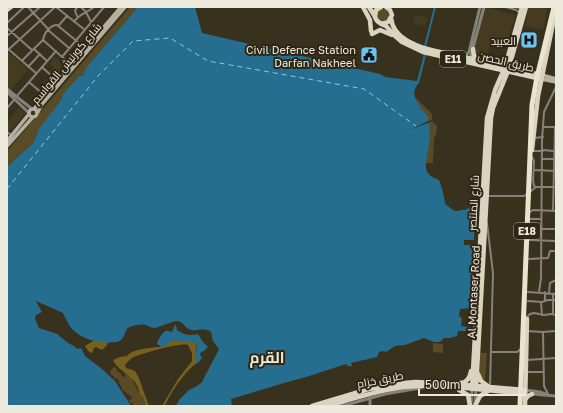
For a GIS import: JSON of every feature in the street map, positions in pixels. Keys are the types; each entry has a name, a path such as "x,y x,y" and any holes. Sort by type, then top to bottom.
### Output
{"highway":[{"name":"E18","path":"527,316 528,195 532,105 537,76 554,13 554,7"},
{"name":"E18","path":"522,395 528,301 531,210 528,195 532,179 533,119 537,76"}],"main road":[{"path":"7,10 11,7"},
{"name":"شارع كورنيش القواسم","path":"31,112 36,116 42,104 125,7"},
{"path":"363,7 370,20 372,33 380,30 394,35"},
{"path":"369,7 374,15"},
{"path":"374,15 376,10 381,7"},
{"name":"طريق الحصن","path":"386,7 390,10 394,29 405,39 424,48 482,61 492,66"},
{"path":"506,69 526,7"},
{"name":"شارع كورنيش القواسم","path":"7,141 120,8"},
{"path":"499,87 506,78 519,72 513,65 510,56 520,15 518,8"},
{"path":"532,153 537,76 551,38 554,13"},
{"name":"طريق الحصن","path":"374,15 377,21 386,26 394,35 411,47 446,58 537,76"},
{"path":"381,24 388,22 391,18"},
{"path":"473,49 474,56 482,61"},
{"path":"431,54 438,58 455,62 457,65 461,63 485,69 503,62 510,56"},
{"path":"446,58 452,57 468,61 470,58"},
{"path":"492,66 499,75 499,87"},
{"name":"شارع المنتصر","path":"474,387 474,357 487,118 495,90 499,87 506,69"},
{"path":"537,76 545,74 548,78"},
{"path":"537,76 543,82 548,78"},
{"path":"537,76 556,79"},
{"name":"Al Montaser Road","path":"478,369 490,126 499,87"},
{"path":"31,112 38,112"},
{"name":"شارع كورنيش القواسم","path":"7,146 31,112"},
{"path":"487,118 489,119 490,126"},
{"path":"522,395 527,360 527,316"},
{"path":"522,395 522,348 527,316"},
{"path":"454,386 463,383 468,379 474,357"},
{"path":"475,406 480,396 490,388 481,381 478,369"},
{"name":"شارع المنتصر","path":"474,387 478,369"},
{"path":"406,387 416,386 416,382"},
{"name":"طريق خزام","path":"312,406 377,387 416,382 510,391"},
{"path":"454,386 468,395 471,406"},
{"name":"طريق خزام","path":"327,406 375,392 406,387 454,386"},
{"path":"527,387 532,393 528,396 516,395 510,391 516,388 522,395 527,387"}],"street":[{"path":"7,23 24,7"},
{"path":"28,7 48,30 69,48"},
{"path":"7,36 40,7"},
{"path":"36,73 8,49 20,40 55,7 84,30"},
{"path":"74,22 77,16 75,11 78,7"},
{"path":"82,7 87,13 90,23 98,30"},
{"path":"77,16 87,13 94,7"},
{"path":"62,57 104,7"},
{"path":"459,56 465,56 468,52 480,7"},
{"path":"470,58 484,7"},
{"path":"506,7 518,8"},
{"path":"22,61 43,40 43,37 48,30 55,24 58,25 66,16"},
{"path":"478,16 477,23 480,22"},
{"path":"58,25 84,47"},
{"path":"7,28 47,61"},
{"path":"43,40 71,65"},
{"path":"7,108 56,51"},
{"path":"28,67 40,54"},
{"path":"42,67 56,80"},
{"path":"29,82 44,95"},
{"path":"539,292 541,279 540,259 543,187 543,127 545,109 552,98 556,87"},
{"path":"7,89 31,112"},
{"path":"7,92 16,98"},
{"path":"531,210 555,211 556,127 543,127"},
{"path":"534,138 543,137"},
{"path":"536,187 534,186 532,179 534,161 532,153 555,151"},
{"path":"543,159 555,159"},
{"path":"534,170 555,171"},
{"path":"487,196 528,195 536,187 555,187"},
{"path":"530,219 541,219"},
{"path":"486,221 493,273 490,388"},
{"path":"541,229 556,229"},
{"path":"529,240 556,241"},
{"path":"529,259 548,258 550,251 556,251"},
{"path":"549,293 550,283 556,280"},
{"path":"527,316 536,313 542,315 555,315 554,294 545,292 528,292"},
{"path":"545,292 545,302"},
{"path":"528,301 545,302 555,300"},
{"path":"541,302 542,315"},
{"path":"527,331 556,331"},
{"path":"543,332 544,387 549,395"},
{"path":"491,352 517,352 522,348"},
{"path":"527,360 556,358"},
{"path":"526,372 544,372"},
{"path":"342,406 370,398 425,387"},
{"name":"شارع المنتصر","path":"474,387 475,406"},
{"name":"شارع المنتصر","path":"471,406 474,387"},
{"path":"522,395 532,393 556,396"},
{"path":"369,406 370,398"},
{"path":"364,400 367,401 369,406"}],"shaded area":[{"path":"130,7 138,7 85,69 84,75 79,76 63,94 61,100 37,133 33,143 7,167 7,151"},
{"path":"485,7 516,15 506,45 491,42 487,59 473,56"},
{"path":"528,7 546,7 547,10 543,30 525,26"},
{"path":"385,9 388,10 388,20 381,21 378,20 377,13 378,10"},
{"path":"415,15 428,18 425,26 413,23"},
{"path":"7,51 28,70 11,90 7,87"},
{"path":"55,57 66,65 44,92 39,88 50,75 48,74 54,67 49,64"},
{"path":"415,97 432,114 432,120 428,121 426,115 417,104"},
{"path":"19,108 26,113 7,133 7,123"},
{"path":"432,121 437,126 436,135 434,138 433,163 425,163 427,155 428,123"},
{"path":"98,340 108,342 106,347 102,350 96,347 92,353 88,351 85,346"},
{"path":"171,340 192,341 197,343 195,354 197,363 179,382 165,406 162,406 178,379 192,361 192,353 188,345 169,347 143,354 132,358 125,365 126,368 135,371 138,376 149,406 146,406 143,397 140,395 134,382 116,365 113,360 127,356 134,351 164,346"},
{"path":"433,343 443,344 443,353 433,352"},
{"path":"480,353 487,353 485,381 482,380 479,374"},
{"path":"114,367 124,377 126,376 123,371 131,377 140,395 143,397 146,406 133,406 133,403 130,403 129,400 132,399 132,397 122,390 118,379 111,375 110,371"}],"water":[{"path":"138,7 195,7 202,33 380,74 385,77 417,81 424,54 426,55 419,83 414,92 416,101 428,117 428,121 412,129 428,123 429,124 430,140 426,168 431,176 439,180 445,204 456,211 465,210 472,206 475,210 474,240 464,240 464,245 474,245 471,308 460,309 459,316 462,318 461,326 469,327 469,331 458,331 457,336 444,338 440,342 434,342 424,338 405,345 395,346 386,352 379,352 377,357 351,363 352,366 347,366 347,364 343,365 231,399 232,406 176,406 179,400 189,390 202,382 219,349 213,341 211,332 206,330 189,329 182,323 176,321 155,328 140,325 128,328 122,339 117,342 90,340 73,330 63,313 36,301 42,312 36,315 35,319 39,328 57,334 77,349 81,348 85,356 115,381 131,406 7,406 7,167 33,143 39,129 61,100 63,94 79,76 84,75 85,69"},
{"path":"434,7 436,7 426,47 424,46"},
{"path":"175,325 177,330 182,333 190,335 198,334 208,347 201,352 200,355 202,358 198,363 196,362 195,354 197,343 174,340 162,347 157,344 163,333 166,331 172,332"}],"ferry route":[{"path":"7,189 98,76 133,41 170,38 208,61 364,89 416,126"}],"place":[{"name":"العبيد","path":"529,40"},
{"name":"Civil Defence Station Darfan Nakheel","path":"369,55"}],"district":[{"name":"القرم","path":"267,357"}]}
